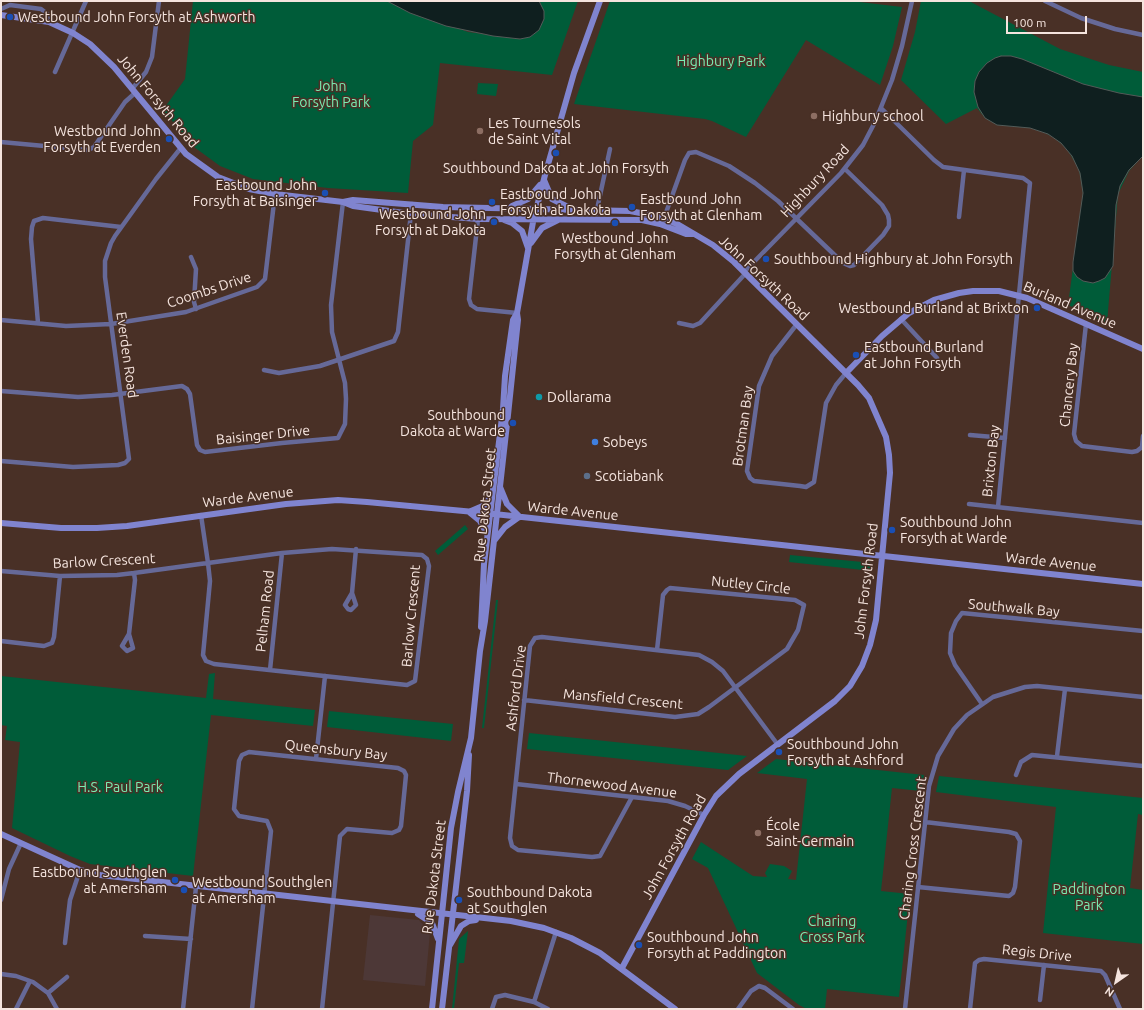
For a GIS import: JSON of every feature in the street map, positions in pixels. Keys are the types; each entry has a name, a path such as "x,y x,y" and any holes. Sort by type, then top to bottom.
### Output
{"street":[{"path":"55,72 86,1"},
{"path":"1,142 88,150 94,147 146,72 152,57 158,1"},
{"path":"478,219 469,299 471,305 478,309 517,313 536,208 568,94 600,1"},
{"name":"Highbury Road","path":"679,323 693,326 700,323 744,273 845,169 869,135 881,108 898,62 912,1"},
{"path":"1045,1 1081,18 1115,29 1143,35"},
{"name":"John Forsyth Road","path":"1,9 10,4 41,9 50,16 53,24"},
{"name":"John Forsyth Road","path":"1,15 38,19 73,33 99,52 180,149 218,177 249,189 274,194 343,202 353,206 411,214 478,219 534,218 663,221"},
{"path":"881,108 934,160 943,166 964,170 959,217"},
{"name":"Everden Road","path":"1,461 62,467 118,465 125,463 129,455 105,277 105,261 111,243 121,227 180,149"},
{"path":"597,212 610,149"},
{"path":"663,221 685,160 689,153 696,152 743,175 778,201 847,265 854,264 883,235 889,226 888,215 886,210 845,169"},
{"name":"Brixton Bay","path":"964,170 1023,178 1030,183 998,507 1143,523"},
{"path":"508,208 528,199 544,180"},
{"path":"544,180 552,199 572,209"},
{"name":"Coombs Drive","path":"1,320 70,326 111,324 177,314 196,309 257,287 263,282 274,194"},
{"name":"John Forsyth Road","path":"343,202 353,200 443,207 572,209 597,212 630,211 663,221 686,234 693,234 713,245 797,324 846,373 869,398 876,413 888,446 890,473 874,630 870,645 857,675 836,701 732,781 716,796 704,815 622,968"},
{"name":"Baisinger Drive","path":"1,391 62,397 121,394 179,386 185,387 190,394 197,445 200,450 205,452 282,443 336,439 342,433 346,408 345,383 332,332 331,305 343,202"},
{"path":"264,370 279,373 310,368 388,344 397,337 412,204"},
{"path":"38,323 31,244 31,230 34,221 43,218 121,227"},
{"path":"499,218 518,227 525,238 528,250"},
{"path":"528,250 535,235 542,228 560,219"},
{"path":"191,257 196,269 194,302 196,309"},
{"name":"Burland Avenue","path":"846,373 882,336 908,313 934,300 959,293 999,291 1020,296 1143,349"},
{"name":"Rue Dakota Street","path":"481,643 482,588 488,535 494,514 499,485 518,320 517,313"},
{"name":"Rue Dakota Street","path":"442,1009 467,791 469,749 493,542 493,493 510,338 513,320 517,313"},
{"path":"901,319 937,358"},
{"name":"Brotman Bay","path":"797,324 772,356 759,386 747,471 750,478 754,481 800,486 806,486 814,482 826,403 836,385 846,373"},
{"name":"Chancery Bay","path":"1086,324 1074,434 1076,441 1082,446 1132,452 1137,451 1142,447 1143,436"},
{"path":"970,435 1005,438"},
{"path":"493,542 505,527 520,517 507,504 499,485"},
{"path":"488,535 480,521 469,512 485,505 493,493"},
{"name":"Warde Avenue","path":"1,523 54,528 127,526 286,504 338,500 398,504 494,514 1143,584"},
{"path":"969,504 998,507"},
{"name":"Barlow Crescent","path":"1,571 60,576 134,573 208,563 282,553 319,550 356,549 420,555 425,557 428,561 417,677 414,682 407,685 211,664 204,658 210,589 208,563 201,515"},
{"path":"352,593 356,549"},
{"name":"Pelham Road","path":"270,670 282,553"},
{"path":"129,634 135,580 134,573"},
{"path":"1,642 44,646 52,643 54,637 60,576"},
{"name":"Nutley Circle","path":"657,650 663,595 670,588 795,600 802,603 804,609 802,620 795,638 787,648 736,688"},
{"name":"Southwalk Bay","path":"982,704 954,665 950,653 951,633 962,613 1143,632"},
{"name":"Ashford Drive","path":"632,797 600,856 592,857 518,850 512,846 510,838 524,700 530,646 535,638 542,637 694,654 708,659 723,671 778,745"},
{"path":"316,759 325,676"},
{"name":"Charing Cross Crescent","path":"905,1009 930,785 942,748 954,729 967,715 982,704 993,697 1014,689 1037,686 1143,697"},
{"name":"Mansfield Crescent","path":"524,700 680,717 693,715 705,710 736,688"},
{"path":"1057,756 1065,689"},
{"name":"Rue Dakota Street","path":"432,1009 451,828 469,749"},
{"name":"Queensbury Bay","path":"265,893 271,827 265,820 242,817 234,811 240,758 244,753 250,752 398,768 404,771 407,778 401,826 397,832 388,833 347,829 341,834 333,900"},
{"path":"1016,775 1021,762 1027,756 1037,754 1143,766"},
{"name":"Thornewood Avenue","path":"516,784 677,803 704,815"},
{"path":"918,887 1009,896 1015,887 1020,841 1016,834 1009,832 925,822"},
{"path":"1,834 80,870 100,875 518,922 556,932 587,945 622,968 675,1009"},
{"path":"1,900 9,869 21,843"},
{"path":"65,943 70,900 80,870"},
{"path":"183,1009 196,887"},
{"path":"252,1009 265,893"},
{"path":"322,1009 333,900"},
{"path":"403,909 422,915 429,920 435,927 439,944"},
{"path":"448,950 461,926 469,921 484,918"},
{"path":"534,1002 556,932"},
{"path":"145,936 191,939"},
{"name":"Regis Drive","path":"970,1009 975,966 979,960 984,959 1103,972 1120,1009"},
{"path":"1040,1000 1044,965"},
{"path":"1,974 16,976 30,981 48,993 57,1009"},
{"path":"48,993 67,977"},
{"path":"16,1009 30,981"},
{"path":"738,1009 751,991 759,986 765,988 793,1009"},
{"path":"492,1009 492,1003 499,995 534,1002 548,1009"}],"shaded area":[{"path":"387,1 539,1 544,11 544,19 539,30 530,37 520,39 493,36 446,26 410,13"},
{"path":"1001,56 1011,56 1022,59 1083,84 1143,97 1143,156 1129,170 1120,186 1116,205 1113,266 1105,278 1099,281 1093,283 1083,281 1077,277 1073,271 1083,193 1080,173 1072,156 1061,143 1048,134 1030,128 997,125 985,118 978,107 974,92 975,81 979,72 987,63"},
{"path":"370,915 419,920 430,933 425,986 363,980"}],"green space":[{"name":"John Forsyth Park","path":"193,1 387,1 468,32 520,39 541,4 539,1 578,1 552,75 440,63 433,125 413,141 408,193 328,188 253,179 220,166 194,147 163,110 185,79"},
{"name":"Highbury Park","path":"610,1 851,1 902,7 893,46 880,85 806,40 746,137 705,119 574,104"},
{"path":"921,1 969,1 1060,49 1109,65 1143,72 1143,156 1129,171 1118,194 1107,323 1068,305 1083,193 1079,169 1067,149 1055,138 1043,132 1030,128 997,125 985,118 977,108 946,124 901,80 915,32"},
{"path":"478,83 498,84 496,96 477,94"},
{"path":"465,525 468,529 438,555 435,551"},
{"path":"790,555 873,563 872,571 789,562"},
{"path":"496,600 498,600 484,728 482,728"},
{"name":"H.S. Paul Park","path":"215,673 213,699 315,710 313,726 211,715 193,876 90,864 12,828 20,742 5,740 7,726 1,725 1,676 206,698 209,674"},
{"path":"329,711 453,724 451,741 327,727"},
{"path":"529,733 747,756 728,770 527,749"},
{"name":"Charing Cross Park","path":"776,759 924,775 921,791 892,788 881,891 910,894 899,997 827,989 825,1009 807,1009 799,1005 757,973 708,868 692,859 701,842 753,876 767,877 765,873 770,864 784,866 792,871 788,879 796,880 807,779 757,773"},
{"name":"Paddington Park","path":"939,776 1143,798 1143,815 1138,814 1130,888 1143,890 1143,944 1043,933 1056,807 936,792"},
{"path":"468,931 464,963 459,963 454,1009 452,1009 459,939"}],"place":[{"name":"Westbound John Forsyth at Ashworth","path":"10,17"},
{"name":"Highbury school","path":"814,116"},
{"name":"Les Tournesols de Saint Vital","path":"480,131"},
{"name":"Westbound John Forsyth at Everden","path":"169,139"},
{"name":"Southbound Dakota at John Forsyth","path":"556,153"},
{"name":"Eastbound John Forsyth at Baisinger","path":"325,193"},
{"name":"Eastbound John Forsyth at Dakota","path":"492,202"},
{"name":"Eastbound John Forsyth at Glenham","path":"632,207"},
{"name":"Westbound John Forsyth at Dakota","path":"494,222"},
{"name":"Westbound John Forsyth at Glenham","path":"615,223"},
{"name":"Southbound Highbury at John Forsyth","path":"766,259"},
{"name":"Westbound Burland at Brixton","path":"1037,308"},
{"name":"Eastbound Burland at John Forsyth","path":"856,355"},
{"name":"Dollarama","path":"539,397"},
{"name":"Southbound Dakota at Warde","path":"513,423"},
{"name":"Sobeys","path":"595,442"},
{"name":"Scotiabank","path":"587,476"},
{"name":"Southbound John Forsyth at Warde","path":"892,530"},
{"name":"Southbound John Forsyth at Ashford","path":"779,752"},
{"name":"École Saint-Germain","path":"758,833"},
{"name":"Eastbound Southglen at Amersham","path":"175,880"},
{"name":"Westbound Southglen at Amersham","path":"184,890"},
{"name":"Southbound Dakota at Southglen","path":"459,900"},
{"name":"Southbound John Forsyth at Paddington","path":"639,945"}]}
